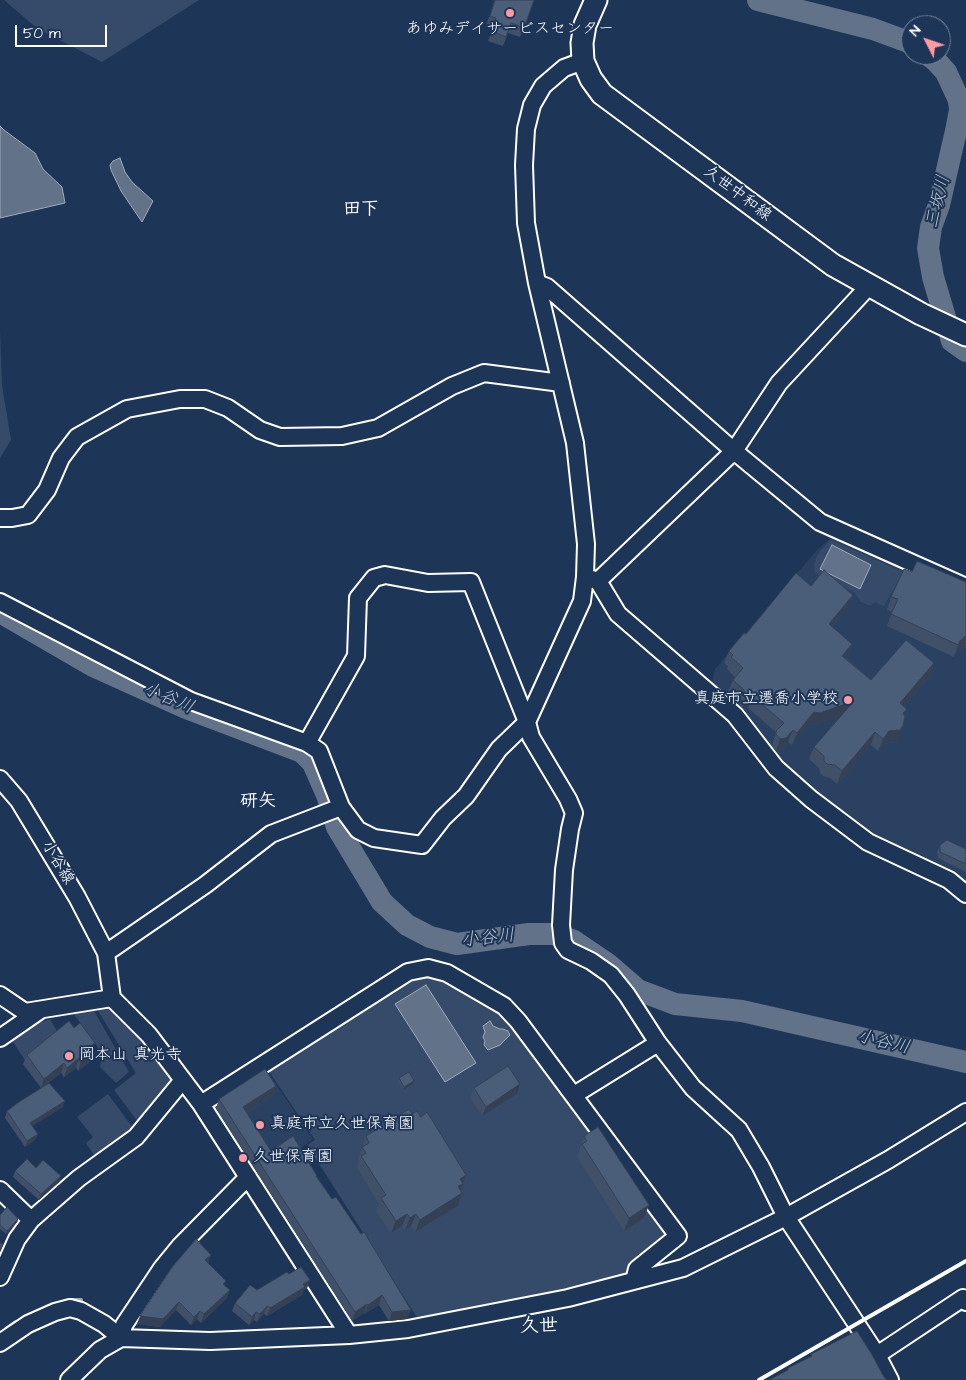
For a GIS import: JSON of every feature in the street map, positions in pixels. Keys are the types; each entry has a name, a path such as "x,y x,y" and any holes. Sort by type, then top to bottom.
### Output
{"main road":[{"name":"久世中和線","path":"596,0 585,25 582,44 584,61 591,78 602,94 833,265 869,286 953,329"}],"street":[{"path":"584,61 564,68 543,86 532,105 526,128 524,165 526,223 537,283 575,444 591,579 618,614 735,715 776,768 811,799 868,842 949,880 966,894"},
{"path":"537,283 547,287 734,451 820,522 966,588"},
{"path":"0,602 192,702 307,743 319,751 341,806 358,830 374,838 422,845 444,818 466,796 499,750 528,722 591,579 734,451 779,383 869,286"},
{"path":"0,518 28,515 47,490 61,458 77,437 127,409 180,399 205,400 228,408 260,430 280,437 342,436 378,428 452,386 484,373 561,383"},
{"path":"307,743 356,656 358,598 374,578 385,574 428,583 471,582 528,722 531,737 568,798 574,813 564,870 562,943 568,950 591,961 611,975 627,995 658,1043 694,1088 739,1130 761,1167 786,1217 877,1355 890,1380"},
{"name":"小谷線","path":"0,779 18,801 46,843 106,953 112,998"},
{"path":"106,953 206,885 271,834 341,806"},
{"path":"201,1104 408,972 428,968 447,973 504,1006 518,1021 678,1236 637,1269 634,1281"},
{"path":"0,995 26,1012 112,998 149,1035 201,1104 349,1335"},
{"path":"0,1038 40,1010"},
{"path":"574,1095 658,1043"},
{"path":"0,1277 17,1239 31,1220 79,1178 136,1136 183,1080"},
{"path":"69,1380 100,1350 120,1338 210,1341 349,1335 408,1329 568,1298 683,1268 786,1217 888,1160 966,1112"},
{"path":"120,1338 124,1325 162,1268 180,1246 248,1177"},
{"path":"0,1190 31,1220"},
{"path":"877,1355 963,1298 966,1302"},
{"path":"1,1341 28,1324 55,1312 70,1308 81,1311 104,1324 120,1338"}],"shaded area":[{"path":"4,0 199,0 102,62 38,29"},
{"path":"0,126 35,153 43,169 62,187 65,203 0,218"},
{"path":"120,158 125,172 132,182 153,201 142,222 121,191 111,170 110,165 113,161"},
{"path":"0,330 2,385 11,440 0,458"},
{"name":"真庭市立遷喬小学校","path":"832,537 848,544 850,542 966,593 966,883 955,875 865,835 780,761 748,718 712,682 715,669 817,550"},
{"path":"831,540 903,572 884,606 874,602 871,606 861,602 854,592 815,573 814,565 816,558"},
{"path":"832,545 871,565 860,589 820,569"},
{"path":"433,975 455,983 505,1014 561,1094 579,1111 666,1230 666,1237 620,1280 420,1322 307,1145 315,1140 266,1067 411,979"},
{"path":"426,985 476,1063 445,1082 395,1004"},
{"path":"112,1005 177,1080 141,1126 114,1090 136,1073 95,1006"},
{"path":"93,1009 129,1072 116,1083 100,1067 102,1056 97,1046 73,1013"},
{"path":"50,1019 58,1033 25,1060 11,1039 29,1026"},
{"path":"490,1021 493,1026 508,1031 510,1035 500,1045 488,1050 484,1045 483,1037 485,1032 483,1026"},
{"name":"真庭市立久世保育園","path":"265,1068 313,1139 301,1148 310,1162 260,1193 210,1103"},
{"path":"108,1094 136,1132 98,1161 86,1143 93,1137 77,1117"}],"building":[{"name":"あゆみデイサービスセンター","path":"495,0 534,0 524,28 511,23 506,37 492,31 496,18 490,16"},
{"path":"917,561 966,582 966,636 958,645 891,614 898,599 891,597 904,569 912,572"},
{"path":"824,570 853,595 829,624 852,644 842,656 871,680 906,640 934,663 900,703 907,709 903,713 905,717 900,730 889,731 883,739 875,732 842,771 835,765 827,764 824,761 824,756 814,747 854,701 820,713 814,712 797,733 793,730 786,738 780,739 776,731 784,723 752,696 744,694 744,690 733,680 743,668 731,657 733,655 729,651 744,633 746,634 796,573 811,586"},
{"path":"947,840 966,849 966,864 940,852 940,845"},
{"path":"69,1021 74,1028 80,1023 95,1043 89,1047 93,1052 81,1061 79,1058 67,1068 64,1063 44,1079 27,1055"},
{"path":"508,1066 520,1084 486,1107 474,1088"},
{"path":"265,1069 276,1086 243,1107 271,1151 293,1136 332,1199 336,1197 361,1234 364,1232 411,1310 392,1312 382,1295 355,1312 219,1099"},
{"path":"409,1072 414,1081 404,1087 399,1078"},
{"path":"49,1083 65,1101 30,1123 38,1134 27,1141 7,1111"},
{"path":"409,1109 412,1114 417,1111 421,1117 427,1112 466,1175 460,1179 463,1184 458,1186 462,1193 420,1220 416,1214 410,1218 407,1214 396,1221 381,1198 386,1195 361,1156 366,1153 362,1147 369,1143 366,1136"},
{"path":"598,1127 649,1205 629,1218 582,1144 587,1141 584,1136"},
{"path":"27,1159 36,1168 43,1160 61,1176 41,1194 15,1171"},
{"path":"7,1207 18,1219 7,1231 0,1225 0,1215"},
{"path":"196,1239 211,1255 205,1260 226,1281 223,1284 230,1290 204,1314 200,1311 194,1317 179,1302 163,1319 140,1316 173,1266"},
{"path":"301,1267 310,1280 303,1284 305,1287 270,1308 267,1306 260,1314 256,1312 252,1317 235,1303 250,1285 257,1290 287,1272 289,1274"},
{"path":"857,1331 887,1380 769,1380 812,1356 811,1354"}],"waterway":[{"name":"三坂川","path":"758,0 873,29 901,39"},
{"name":"三坂川","path":"940,65 946,72 959,100 960,110 939,205 931,227 928,248 933,277 952,341 966,351"},
{"name":"小谷川","path":"0,612 93,666 186,708 302,752 313,763 327,795 337,827 382,902 407,925 430,937 457,944 529,934 554,934 574,941 608,964 638,990 675,1004 742,1011 966,1062"},
{"path":"70,1300 81,1300"},
{"path":"6,1329 16,1322"}],"railway":[{"path":"759,1380 966,1261"}],"place":[{"name":"あゆみデイサービスセンター","path":"510,13"},
{"name":"真庭市立遷喬小学校","path":"848,700"},
{"name":"岡本山 真光寺","path":"69,1056"},
{"name":"真庭市立久世保育園","path":"260,1125"},
{"name":"久世保育園","path":"243,1158"}],"district":[{"name":"田下","path":"361,210"},
{"name":"研矢","path":"258,802"},
{"name":"久世","path":"539,1327"}]}
